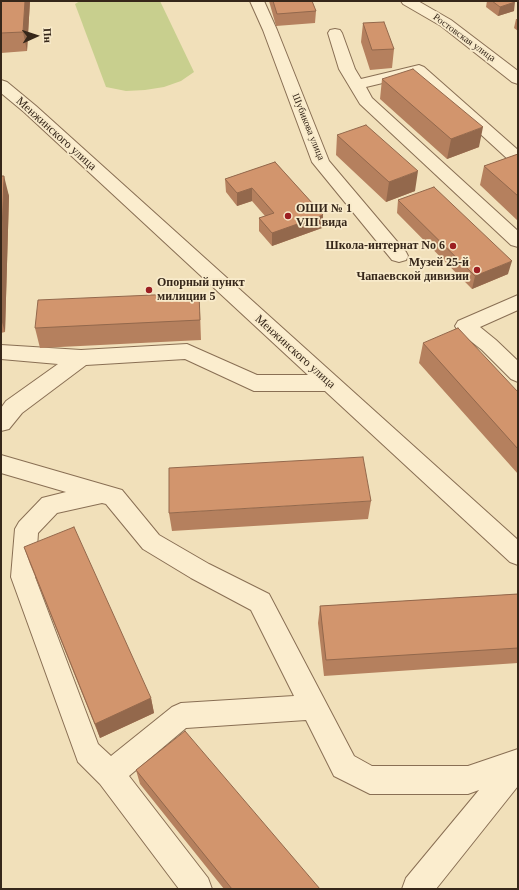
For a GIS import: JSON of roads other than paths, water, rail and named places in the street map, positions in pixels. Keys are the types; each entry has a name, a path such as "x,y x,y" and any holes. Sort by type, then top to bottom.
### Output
{"street":[{"name":"Шубикова улица","path":"257,1 270,30 321,162 399,256"},
{"name":"Ростовская улица","path":"408,1 446,23 518,79"},
{"path":"335,33 347,70 366,101 518,241"},
{"path":"356,85 419,70 518,159"},
{"name":"Менжинского улица","path":"1,85 30,109 518,555"},
{"path":"518,302 465,326 489,345 518,374"},
{"path":"1,352 81,358 188,350 254,383 330,383"},
{"path":"1,423 14,407 81,358"},
{"path":"1,464 114,497 151,542 200,571 260,602 344,766 370,780 468,780 518,763"},
{"path":"103,494 50,505 27,529 23,577 88,753 110,774 197,889"},
{"path":"110,774 181,716 314,707"},
{"path":"417,889 518,763"}],"place":[{"name":"ОШИ № 1 VIII вида","path":"288,216"},
{"name":"Школа-интернат No 6","path":"453,246"},
{"name":"Музей 25-й Чапаевской дивизии","path":"477,270"},
{"name":"Опорный пункт милиции 5","path":"149,290"}]}
